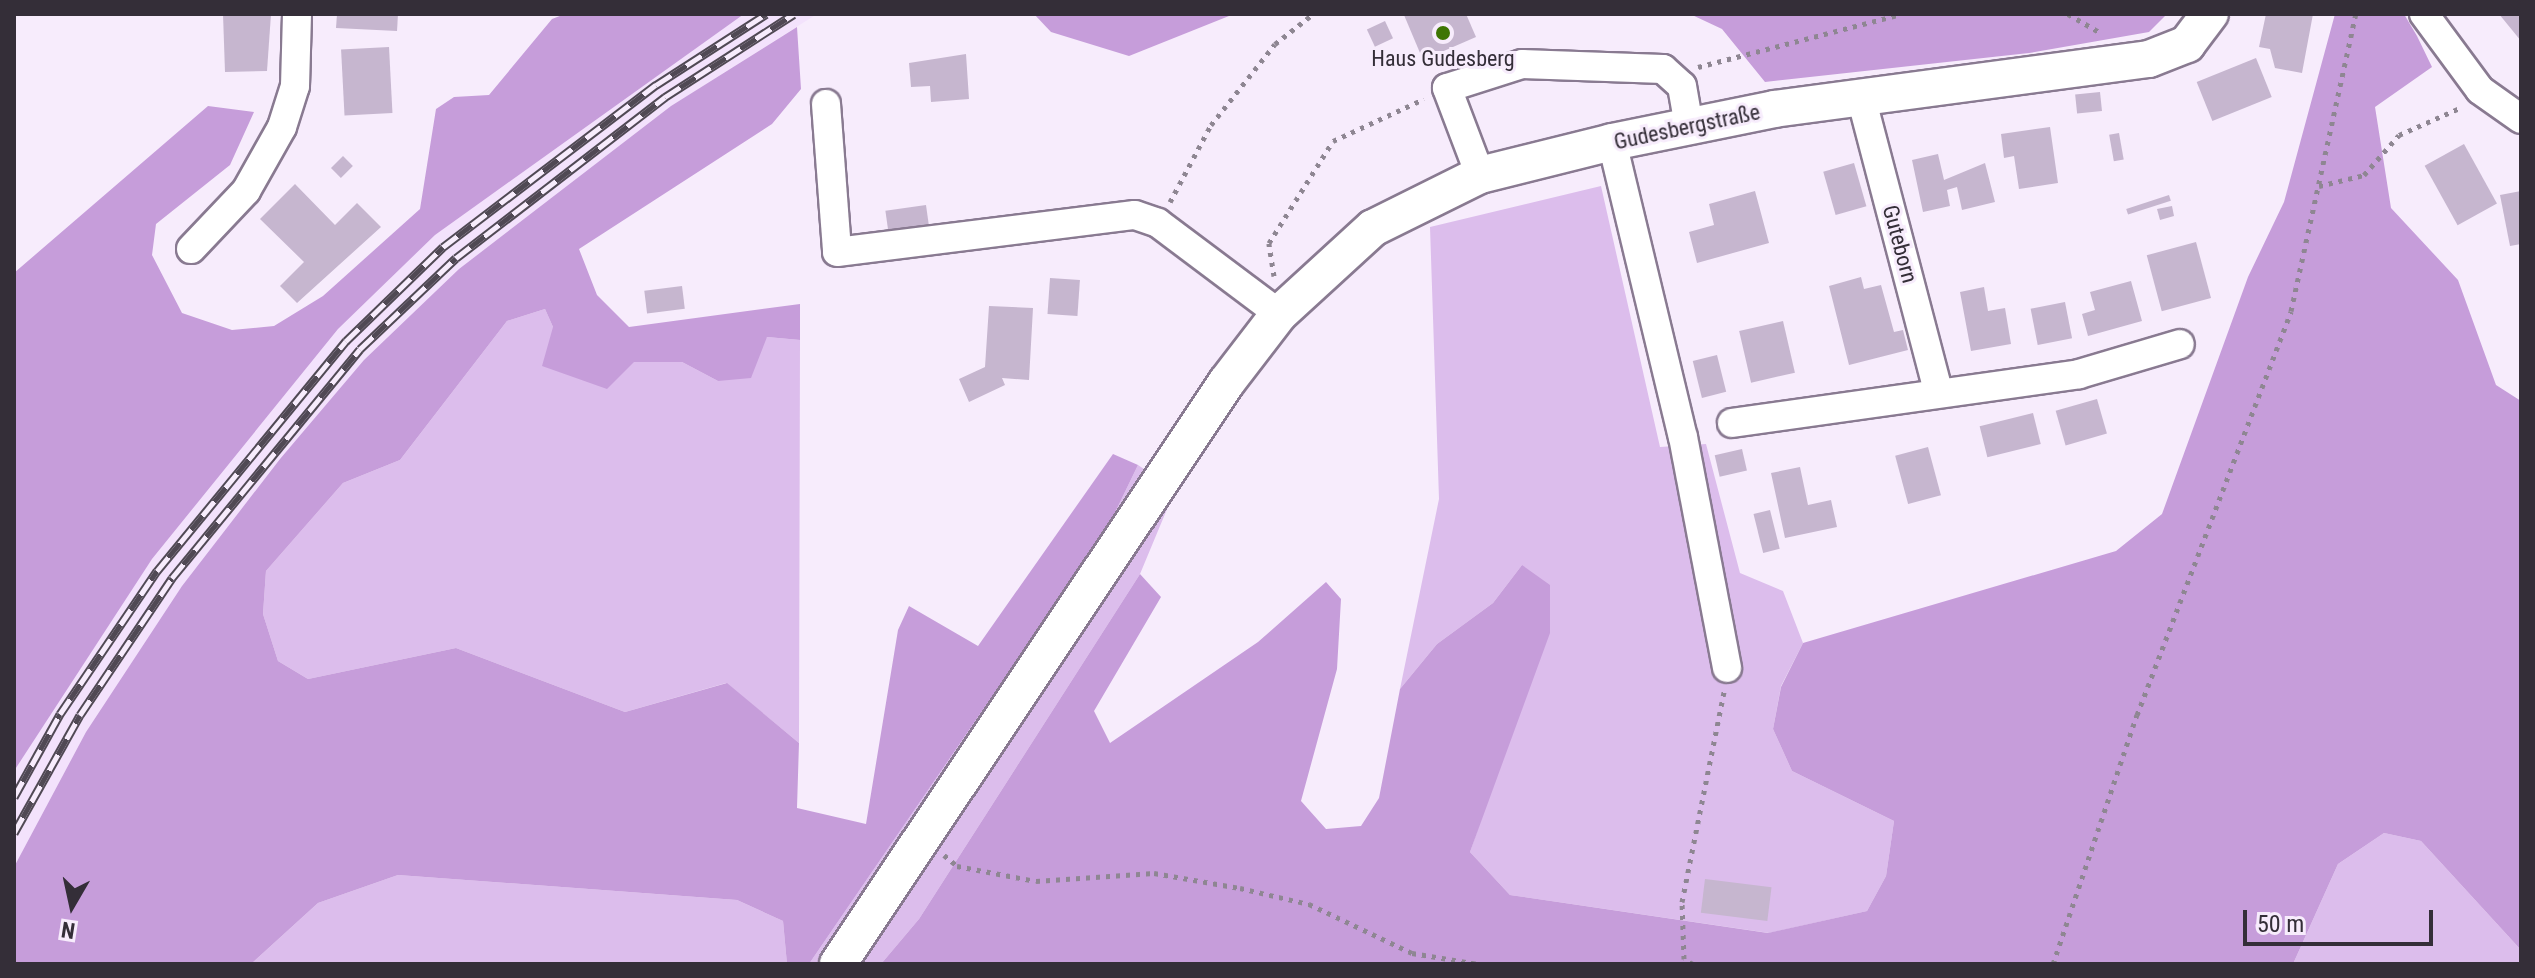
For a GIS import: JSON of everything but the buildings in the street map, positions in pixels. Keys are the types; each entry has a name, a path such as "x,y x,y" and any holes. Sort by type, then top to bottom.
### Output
{"main road":[{"name":"Gudesbergstraße","path":"838,964 928,839 1226,383 1279,314 1373,228 1480,175 1612,142 1861,97 2149,59 2187,44 2210,14"}],"street":[{"path":"191,249 246,191 282,127 295,86 297,14"},
{"path":"2424,14 2480,90 2521,119"},
{"path":"1480,175 1447,88 1522,64 1674,74 1689,126"},
{"name":"Guteborn","path":"1861,97 1938,391"},
{"path":"826,104 837,252 1135,215 1158,223 1279,314"},
{"path":"1612,142 1683,437 1727,668"},
{"path":"1732,423 1938,391 2079,374 2180,344"}],"path":[{"path":"1158,223 1211,125 1275,44 1313,14"},
{"path":"1674,74 1901,14"},
{"path":"2053,964 2137,715 2291,311 2356,14"},
{"path":"1279,314 1269,243 1333,141 1447,88"},
{"path":"2319,186 2364,175 2399,135 2451,118 2480,90"},
{"path":"1693,964 1684,961 1682,902 1727,668"},
{"path":"928,839 957,866 1036,881 1154,873 1309,904 1412,953 1478,964"}],"shaded area":[{"path":"565,14 744,14 435,235 338,329 152,559 14,771 14,273 208,106 254,112 230,165 156,224 152,255 182,313 232,330 274,326 323,296 420,209 436,109 454,97 489,95 552,19"},
{"path":"744,14 817,14 671,106 459,269 280,459 182,586 86,732 14,867 14,771 53,701 152,559 338,329 435,235"},
{"path":"1034,14 1234,14 1129,56 1051,32"},
{"path":"1690,14 2167,14 2149,32 2029,53 1765,82 1722,29"},
{"path":"2335,14 2404,14 2432,67 2375,107 2391,208 2458,280 2496,385 2521,401 2521,950 2421,841 2384,833 2338,864 2293,964 881,964 919,919 1140,574 1161,597 1094,711 1110,743 1258,642 1326,582 1341,599 1337,669 1301,801 1326,829 1361,826 1379,798 1400,689 1437,644 1493,603 1522,565 1550,585 1550,633 1470,852 1510,895 1768,933 1867,911 1886,876 1894,821 1792,771 1773,729 1781,687 1803,643 2116,551 2162,514 2248,277 2284,202"},
{"path":"797,27 801,89 772,124 579,249 597,295 629,327 800,304 800,340 767,337 751,378 718,381 682,362 634,362 607,389 542,366 553,327 545,309 507,321 400,460 343,483 266,571 263,614 278,661 308,679 456,648 625,712 727,683 799,743 797,808 866,824 898,630 909,606 978,646 1113,454 1138,465 1108,527 809,964 787,964 783,921 737,900 398,875 318,903 251,964 14,964 14,867 86,732 182,586 280,459 364,360 459,269 671,106"},
{"path":"1601,186 1660,447 1706,444 1740,573 1783,591 1803,643 1781,686 1773,729 1792,771 1894,821 1886,876 1867,911 1769,933 1510,895 1470,852 1507,744 1522,565 1493,603 1437,644 1400,689 1439,499 1430,227"},
{"path":"545,309 553,327 634,362 682,362 718,381 767,337 800,340 799,743 726,683 625,712 456,648 308,679 278,661 263,614 266,571 343,483 400,460 507,321"},
{"path":"1138,465 1175,490 1140,574 919,919 881,964 809,964 1108,527"},
{"path":"2384,833 2421,841 2521,950 2521,964 2293,964 2338,864"},
{"path":"398,875 737,900 783,921 787,964 251,964 318,903"}],"railway":[{"path":"14,797 60,714 157,571 346,341 443,247 656,85 766,14"},
{"path":"14,833 80,715 172,578 360,349 456,258 665,97 794,14"}],"place":[{"name":"Haus Gudesberg","path":"1443,33"}]}
